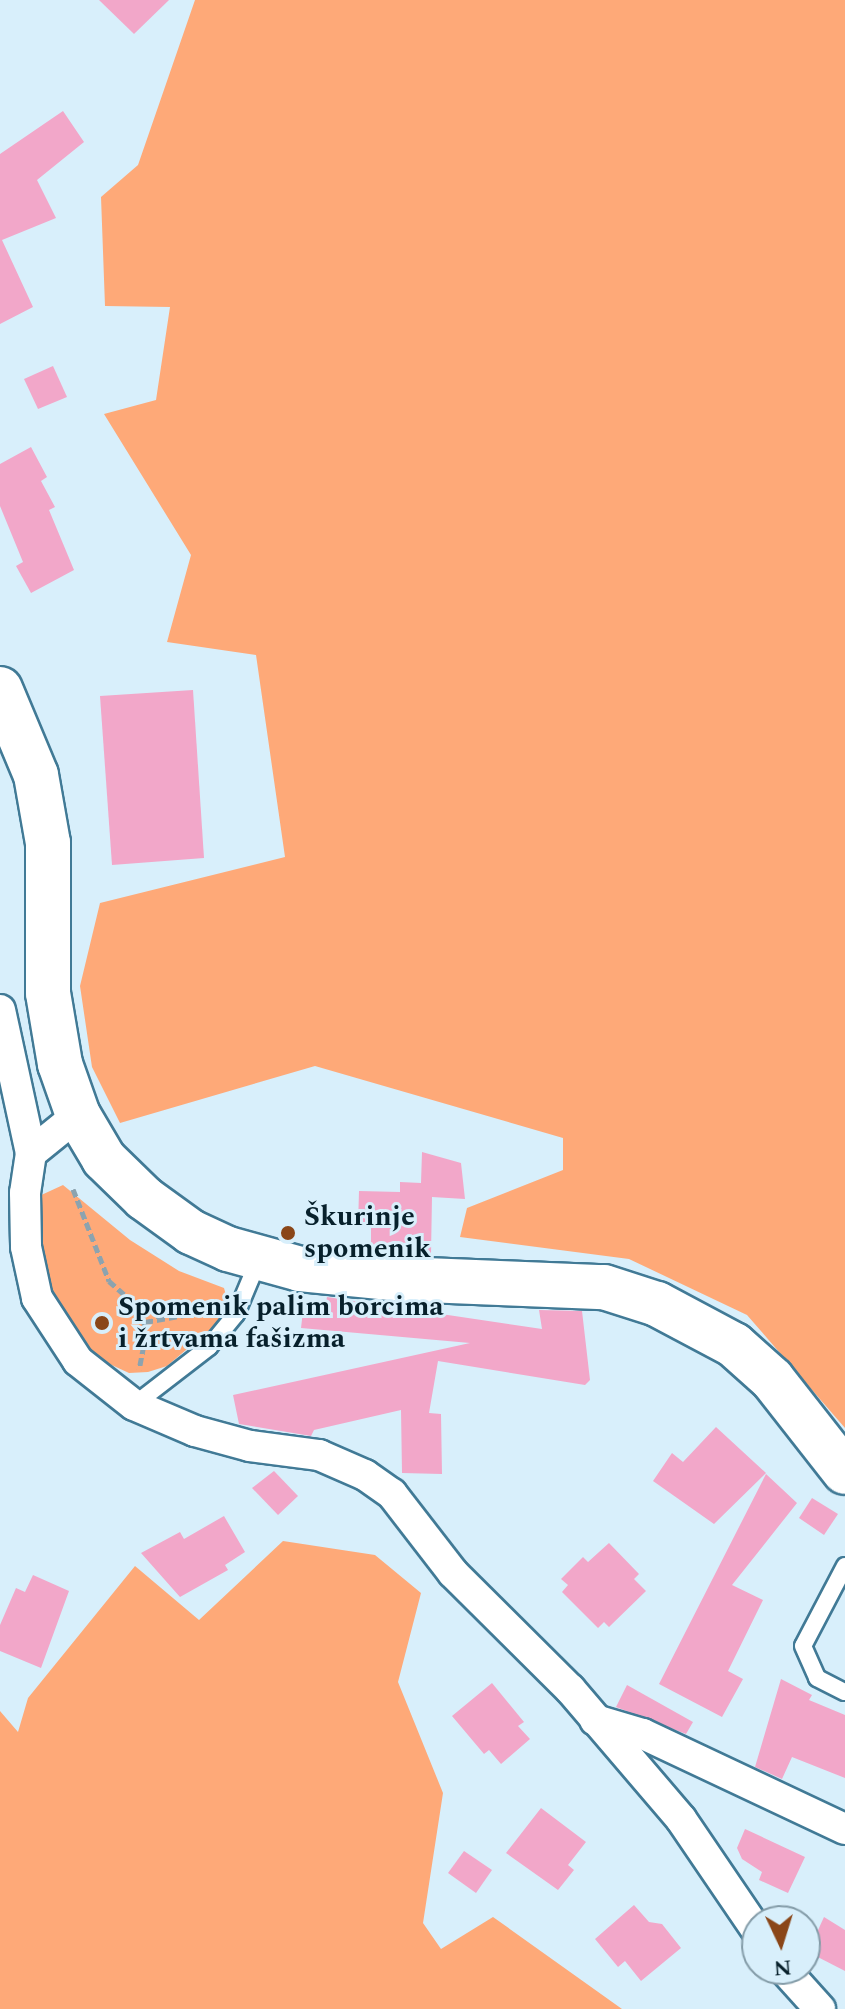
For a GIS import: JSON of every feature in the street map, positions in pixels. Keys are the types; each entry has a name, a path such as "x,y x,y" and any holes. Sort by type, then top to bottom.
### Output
{"street":[{"path":"0,689 36,775 48,843 51,1029 78,1115 104,1159 144,1198 191,1232 259,1259 401,1279 604,1287 657,1304 734,1345 772,1379 845,1472"},
{"path":"0,1010 31,1153 26,1247 37,1298 78,1361 134,1405 195,1431 250,1446 319,1455 365,1475 392,1494 453,1573 595,1720 681,1819 741,1907"},
{"path":"31,1153 78,1115"},
{"path":"595,1720 643,1734 845,1829"},
{"path":"798,1985 820,2009"}],"lane":[{"path":"134,1405 209,1347 236,1314 259,1259"},
{"path":"845,1566 803,1646 817,1678 845,1692"}],"path":[{"path":"73,1189 109,1281 133,1299 145,1322 139,1373"},
{"path":"145,1322 178,1318"}],"shaded area":[{"path":"195,0 845,0 845,1428 747,1315 629,1259 460,1237 467,1208 563,1170 563,1138 315,1066 120,1123 92,1067 80,986 100,903 285,857 256,655 167,642 191,555 104,414 156,400 170,307 105,306 101,197 138,165"},
{"path":"63,1185 130,1240 179,1271 224,1288 229,1306 226,1316 167,1366 148,1372 129,1373 90,1355 45,1283 36,1238 37,1197"},
{"path":"283,1541 375,1555 421,1593 398,1682 443,1793 423,1923 441,1949 493,1917 622,2009 0,2009 0,1711 18,1732 28,1698 135,1566 199,1620"}],"building":[{"path":"99,0 169,0 134,34"},
{"path":"63,111 84,142 37,180 56,218 2,240 33,307 0,324 0,154"},
{"path":"53,366 67,397 38,409 24,379"},
{"path":"31,447 47,477 41,481 55,507 49,510 74,570 31,593 16,566 23,562 0,506 0,464"},
{"path":"193,690 204,858 112,865 100,696"},
{"path":"422,1152 461,1163 465,1199 432,1197 431,1254 371,1251 371,1226 358,1226 359,1191 400,1192 400,1182 421,1183"},
{"path":"327,1297 542,1329 539,1310 582,1311 590,1380 585,1385 438,1361 429,1413 441,1414 442,1474 402,1473 401,1410 314,1430 311,1436 239,1424 233,1395 470,1343 301,1328 304,1303 326,1302"},
{"path":"716,1427 766,1473 714,1524 653,1481 672,1453 683,1462"},
{"path":"274,1471 298,1496 278,1515 252,1488"},
{"path":"766,1474 797,1503 732,1585 763,1600 728,1671 743,1679 722,1717 659,1684"},
{"path":"812,1498 838,1514 824,1535 799,1518"},
{"path":"224,1516 245,1552 225,1565 228,1570 180,1597 141,1553 180,1532 184,1539"},
{"path":"609,1543 639,1574 634,1579 646,1591 609,1627 604,1622 598,1628 562,1592 568,1585 561,1579 583,1557 588,1562"},
{"path":"33,1575 69,1591 41,1668 0,1651 0,1625 16,1588 25,1592"},
{"path":"781,1679 812,1695 809,1700 845,1715 845,1778 792,1757 782,1779 755,1767"},
{"path":"492,1683 524,1722 518,1726 530,1739 501,1764 489,1750 484,1754 452,1716"},
{"path":"627,1685 693,1722 686,1734 616,1707"},
{"path":"541,1808 586,1842 568,1865 574,1870 558,1890 506,1853"},
{"path":"745,1829 805,1857 788,1893 759,1880 762,1872 742,1859 737,1848"},
{"path":"464,1851 492,1870 476,1893 448,1873"},
{"path":"634,1905 649,1922 662,1924 681,1948 641,1981 625,1961 618,1967 595,1939"},
{"path":"824,1917 845,1930 845,1971 821,1959 821,1924"}],"place":[{"name":"Škurinje spomenik","path":"288,1233"},
{"name":"Spomenik palim borcima i žrtvama fašizma","path":"102,1323"}]}
